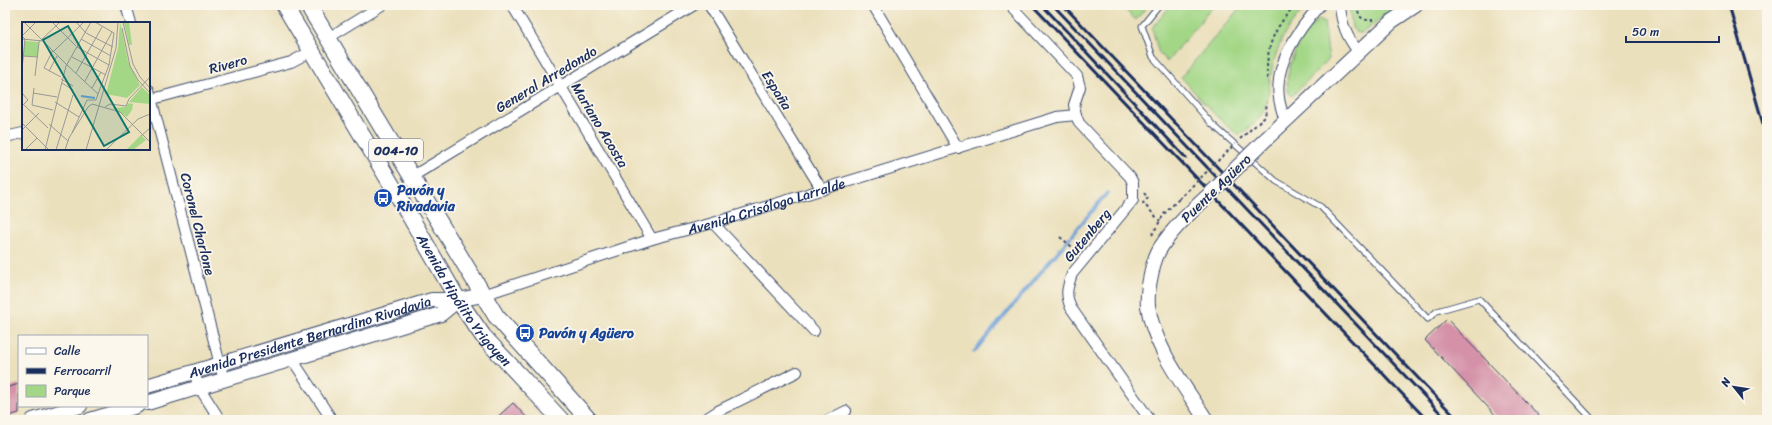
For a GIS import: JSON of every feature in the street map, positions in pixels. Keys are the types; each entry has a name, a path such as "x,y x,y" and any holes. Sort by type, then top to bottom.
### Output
{"main road":[{"name":"Avenida Hipólito Yrigoyen","path":"284,5 396,192 458,300 483,336 561,420"},
{"name":"Avenida Hipólito Yrigoyen","path":"308,5 413,176 496,316 589,420"},
{"name":"Puente Agüero","path":"1206,420 1160,343 1152,320 1148,304 1149,283 1154,261 1162,244 1178,225 1358,51 1392,20 1416,5"},
{"name":"Avenida Crisólogo Larralde","path":"458,300 483,295"},
{"name":"Avenida Presidente Bernardino Rivadavia","path":"148,386 432,300 458,300"},
{"name":"Avenida Presidente Bernardino Rivadavia","path":"148,403 441,314 458,300"},
{"path":"32,420 77,407"},
{"path":"90,420 134,407"}],"street":[{"path":"126,5 131,22"},
{"path":"328,38 382,5"},
{"name":"Mariano Acosta","path":"512,5 652,239"},
{"name":"General Arredondo","path":"413,176 694,5"},
{"name":"España","path":"708,5 822,190"},
{"path":"873,5 958,148"},
{"path":"1010,5 1077,76 1080,87 1074,105 1079,123 1130,177 1133,183"},
{"path":"1285,121 1279,97 1278,83 1281,68 1290,48 1303,26 1320,5"},
{"path":"1340,5 1344,26 1351,42 1358,51"},
{"name":"Rivero","path":"150,96 291,62 312,51"},
{"name":"Coronel Charlone","path":"150,96 224,380"},
{"name":"Avenida Crisólogo Larralde","path":"483,295 652,239 714,223 1057,117 1076,115"},
{"path":"5,137 22,133"},
{"name":"Gutenberg","path":"1133,183 1133,200 1072,274 1067,289 1071,308 1150,420"},
{"path":"714,223 814,331"},
{"path":"292,359 332,420"},
{"path":"194,372 199,387 220,420"},
{"path":"704,420 718,411 797,372"},
{"path":"828,420 846,411"}],"lane":[{"path":"1159,5 1142,26 1153,56 1212,124 1276,181 1321,208 1428,318 1437,311 1479,299 1593,420"}],"path":[{"path":"1267,82 1267,60 1270,44 1278,27 1295,5"},
{"path":"1356,5 1360,18 1365,21 1374,20"},
{"path":"1179,199 1265,117 1268,109 1267,97"},
{"path":"1133,183 1148,198 1143,203 1160,221"},
{"path":"1061,238 1070,246"}],"green space":[{"path":"1120,5 1148,5 1136,20"},
{"path":"1171,5 1214,5 1167,62 1158,51 1152,28"},
{"path":"1242,5 1307,5 1290,26 1280,43 1271,74 1268,97 1261,116 1244,132 1239,134 1227,126 1181,77"},
{"path":"1349,5 1400,5 1362,33 1358,33 1352,28"},
{"path":"1319,19 1324,22 1329,59 1292,96 1289,93 1287,84 1290,64 1300,42"}],"building":[{"path":"1447,319 1543,420 1500,420 1425,340"},
{"path":"18,384 19,413 5,417 5,388"},
{"path":"513,403 529,420 494,420"}],"waterway":[{"path":"974,352 1107,193"}],"railway":[{"path":"1032,5 1427,420"},
{"path":"1042,5 1186,158"},
{"path":"1053,5 1447,420"},
{"path":"1063,5 1458,420"},
{"path":"1729,5 1767,138"}],"place":[{"name":"Pavón y Rivadavia","path":"383,198"},
{"name":"Pavón y Agüero","path":"525,333"}]}
